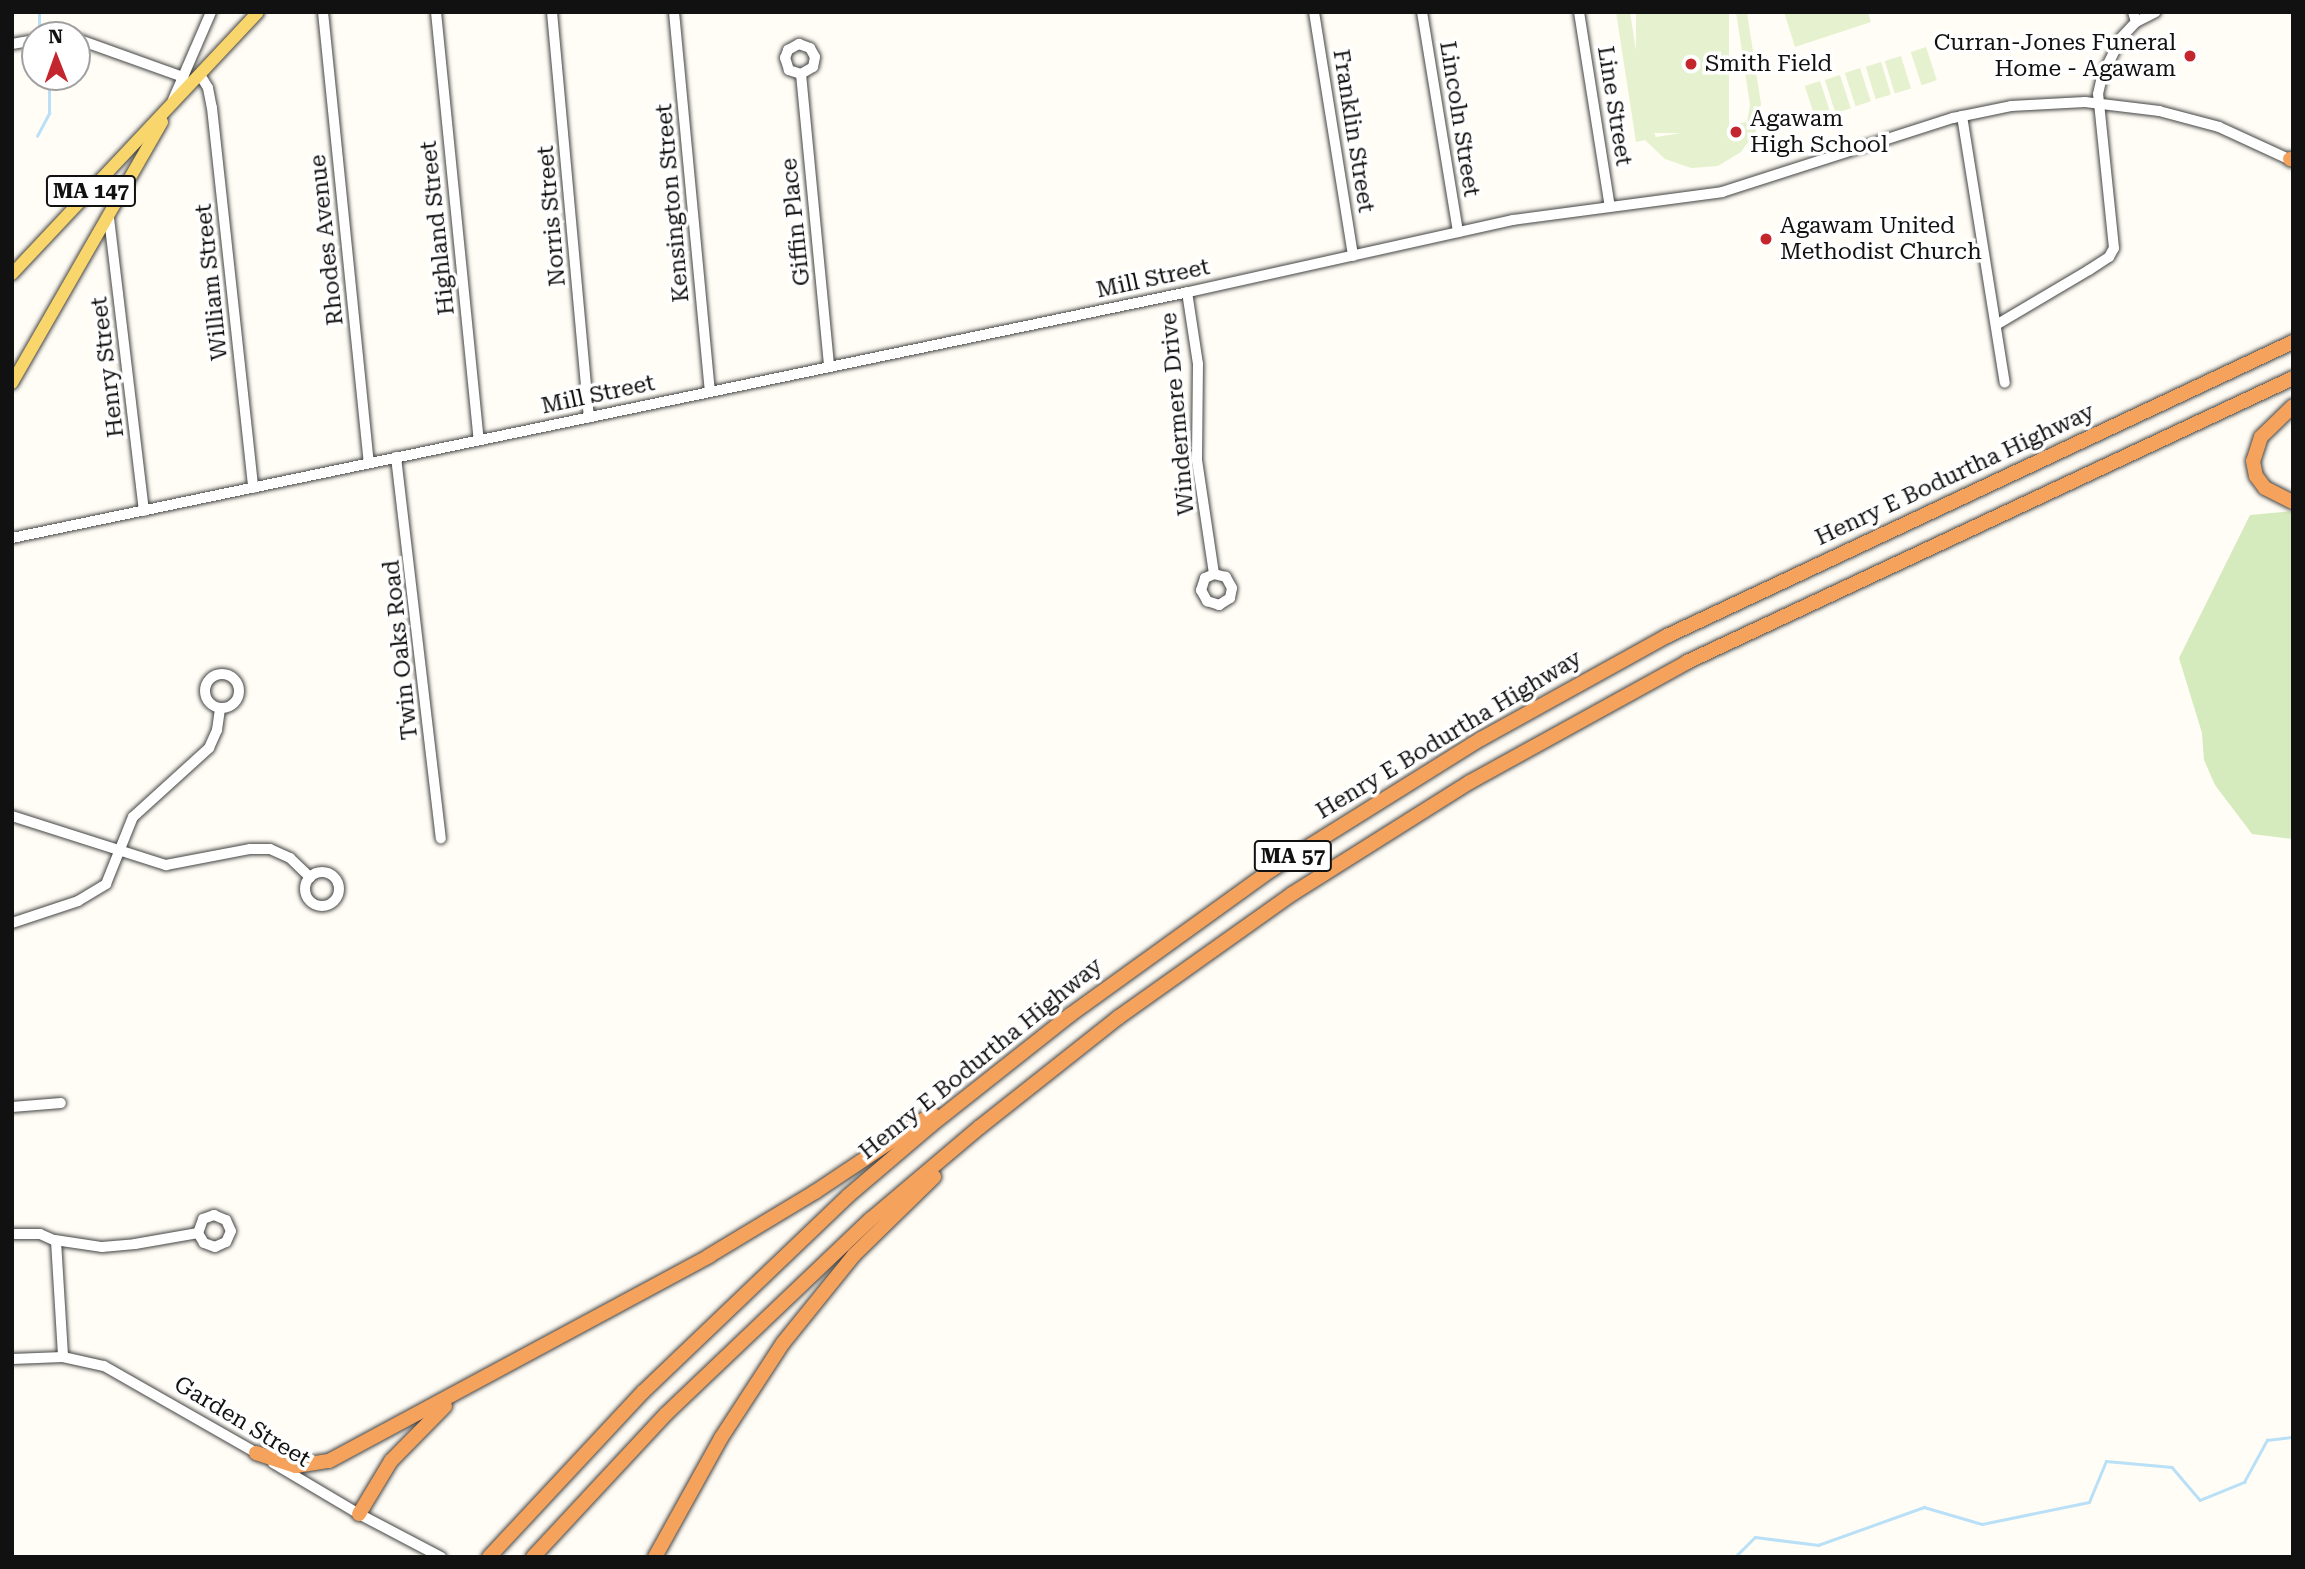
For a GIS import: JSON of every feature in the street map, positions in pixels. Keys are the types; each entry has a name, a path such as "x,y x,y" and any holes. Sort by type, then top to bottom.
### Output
{"highway":[{"name":"Henry E Bodurtha Highway","path":"489,1557 618,1417 753,1284 884,1164 1014,1058 1155,951 1261,876 1391,792 1553,697 1731,605 2293,342"},
{"name":"MA 57","path":"533,1557 649,1431 819,1266 934,1165 1091,1039 1204,955 1321,875 1411,817 1563,729 1762,625 2293,378"},
{"path":"2293,405 2261,437 2253,461 2256,476 2265,488 2293,502"},
{"path":"657,1553 721,1438 764,1371 836,1276 923,1187 1091,1039"},
{"path":"256,1453 288,1465 320,1464 749,1232 837,1178 1014,1058"},
{"path":"359,1514 380,1476 408,1441 455,1397 492,1373"}],"main road":[{"name":"MA 147","path":"12,274 258,12"},
{"path":"12,383 109,218 170,107"}],"street":[{"path":"170,107 211,12"},
{"name":"Rhodes Avenue","path":"323,12 369,463"},
{"name":"Highland Street","path":"436,12 479,440"},
{"name":"Norris Street","path":"552,12 589,416"},
{"name":"Kensington Street","path":"674,12 710,391"},
{"name":"Franklin Street","path":"1314,12 1353,256"},
{"name":"Lincoln Street","path":"1422,12 1458,232"},
{"name":"Line Street","path":"1579,12 1611,207"},
{"path":"1996,325 2109,257 2114,248 2097,103 2102,76 2114,48 2135,17 2156,12"},
{"path":"91,44 183,77"},
{"name":"Giffin Place","path":"801,74 829,366"},
{"name":"William Street","path":"200,75 208,88 212,108 253,488"},
{"name":"Mill Street","path":"12,538 1186,292 1536,215 1723,192 1962,116 2037,103 2097,103 2159,111 2243,136 2292,160"},
{"path":"1962,116 2005,383"},
{"name":"Henry Street","path":"109,218 144,511"},
{"name":"Windermere Drive","path":"1186,292 1198,364 1197,460 1214,574"},
{"name":"Twin Oaks Road","path":"396,457 441,838"},
{"path":"12,923 93,894 112,876 139,810 209,748 217,730 220,708"},
{"path":"12,816 172,865 264,848 284,854 310,877"},
{"path":"12,1107 61,1103"},
{"path":"12,1234 40,1234 55,1240 112,1247 198,1233"},
{"path":"55,1240 63,1357"},
{"name":"Garden Street","path":"12,1359 63,1357 92,1362 116,1371 359,1514 440,1557"}],"green space":[{"path":"1616,12 1630,12 1646,114 1656,137 1747,122 1750,105 1736,12 1747,12 1761,104 1756,131 1741,152 1718,166 1691,168 1665,159 1645,140 1636,142"},
{"name":"Smith Field","path":"1636,12 1729,12 1729,133 1636,133"},
{"path":"1784,12 1868,12 1871,22 1795,47"},
{"path":"1926,47 1937,80 1922,85 1911,52"},
{"path":"1901,56 1911,89 1895,93 1885,61"},
{"path":"1881,62 1891,95 1876,99 1866,67"},
{"path":"1860,68 1871,101 1856,106 1845,73"},
{"path":"1840,75 1851,108 1836,113 1825,80"},
{"path":"1820,81 1831,114 1816,119 1805,86"},
{"path":"2293,511 2293,839 2252,834 2215,785 2204,760 2202,733 2179,658 2250,515"}],"waterway":[{"path":"39,12 39,21"},
{"path":"37,136 49,113 49,91"},
{"path":"1735,1557 1755,1537 1818,1545 1924,1507 1982,1524 2089,1502 2106,1461 2172,1467 2200,1500 2244,1482 2267,1440 2293,1437"}],"place":[{"name":"Curran-Jones Funeral Home - Agawam","path":"2190,56"},
{"name":"Smith Field","path":"1691,64"},
{"name":"Agawam High School","path":"1736,132"},
{"name":"Agawam United Methodist Church","path":"1766,239"}]}
